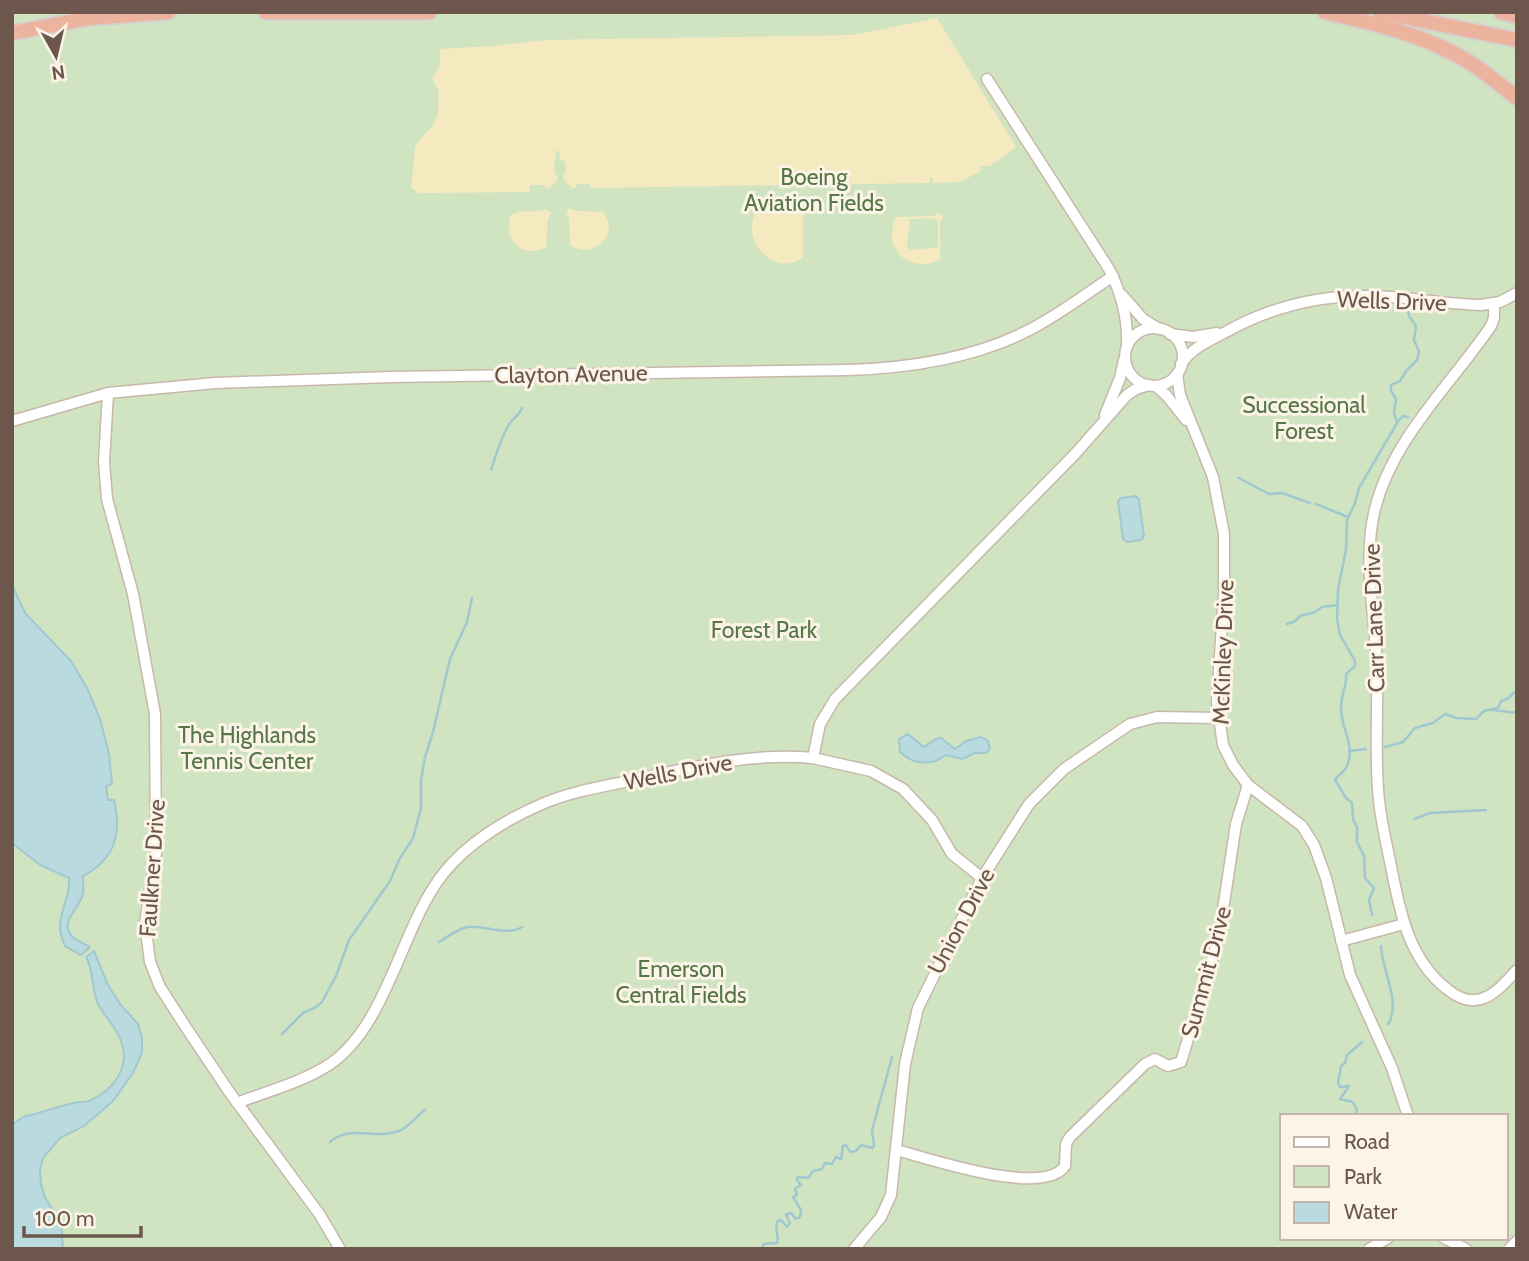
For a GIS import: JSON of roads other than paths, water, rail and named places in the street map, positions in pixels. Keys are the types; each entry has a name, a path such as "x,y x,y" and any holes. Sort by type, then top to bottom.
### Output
{"highway":[{"path":"12,36 46,25 168,12"},
{"path":"266,12 429,12"},
{"path":"1325,12 1387,27 1447,50 1476,66 1517,98"},
{"path":"1380,12 1517,40"},
{"path":"1501,12 1517,16"}],"street":[{"path":"987,79 1113,276 1126,319 1126,365 1131,375 1139,382 1152,386"},
{"name":"Clayton Avenue","path":"12,421 108,393 215,383 896,367 953,356 1018,336 1064,310 1113,276"},
{"path":"813,758 820,724 835,699 1076,453 1131,391 1171,380 1179,369 1180,347 1170,334 1143,320 1119,291"},
{"name":"Wells Drive","path":"1179,369 1196,348 1228,330 1276,309 1335,297 1389,296 1471,305 1494,304 1517,293"},
{"name":"Carr Lane Drive","path":"1494,304 1491,326 1427,411 1393,463 1381,489 1371,527 1370,561 1378,703 1378,788 1386,841 1404,923 1415,949 1430,970 1441,984 1458,997 1472,1000 1489,997 1517,970"},
{"path":"1102,422 1120,379 1126,350 1134,337 1142,331 1160,329"},
{"name":"Wells Drive","path":"1170,334 1199,336 1228,330"},
{"name":"McKinley Drive","path":"1179,369 1180,395 1213,477 1224,534 1225,571 1217,718 1227,754 1248,785 1308,834 1326,878 1350,975 1392,1068 1407,1114"},
{"name":"McKinley Drive","path":"1152,386 1167,396 1195,431"},
{"name":"Faulkner Drive","path":"108,393 104,462 107,499 133,594 152,688 157,738 156,853 145,922 147,949 160,987 237,1103 312,1204 340,1249"},
{"name":"Union Drive","path":"854,1249 874,1227 886,1207 893,1182 905,1064 913,1026 925,991 982,878 1029,804 1082,754 1123,728 1147,718 1217,718"},
{"name":"Wells Drive","path":"237,1103 312,1074 332,1063 349,1047 381,996 428,897 442,875 464,852 510,821 571,794 678,770 763,757 813,758 840,762 871,771 902,789 932,820 952,855 982,878"},
{"name":"Summit Drive","path":"896,1150 993,1176 1027,1178 1058,1173 1065,1166 1066,1144 1070,1137 1145,1064 1155,1059 1170,1066 1181,1062 1219,936 1236,824 1248,785"},
{"path":"1341,941 1404,923"},
{"path":"1369,1249 1385,1240"},
{"path":"1448,1240 1466,1249"},
{"path":"1508,1249 1517,1241"}],"water":[{"path":"1135,496 1139,499 1144,536 1141,540 1127,542 1123,539 1118,501"},
{"path":"12,585 25,613 71,661 87,688 100,719 109,754 112,784 106,786 108,800 114,800 116,835 102,862 83,876 81,898 69,919 68,929 71,935 90,947 81,955 65,946 61,936 61,919 69,878 40,865 12,843"},
{"path":"908,734 924,747 941,738 955,749 966,741 981,737 988,741 990,749 986,753 975,753 962,759 946,755 935,761 917,762 900,752 899,739"},
{"path":"94,951 108,985 138,1024 142,1053 133,1073 113,1101 84,1126 60,1138 43,1158 40,1169 41,1184 45,1198 61,1221 63,1249 12,1249 12,1125 23,1117 98,1097 118,1077 122,1069 124,1060 121,1041 94,993 91,969 86,957"}],"waterway":[{"path":"1372,915 1369,900 1374,888 1365,878 1364,856 1357,842 1352,803 1335,780 1345,770 1349,760 1350,752 1341,715 1341,703 1346,674 1355,666 1355,661 1340,635 1337,619 1338,589 1346,550 1347,520 1359,488 1397,423 1394,413 1396,399 1391,385 1400,381 1417,360 1419,351 1414,340 1416,326 1407,308"},
{"path":"491,470 505,431 522,408"},
{"path":"1397,422 1403,416 1408,417"},
{"path":"1239,478 1269,494 1282,493 1310,503"},
{"path":"1316,504 1348,517"},
{"path":"282,1034 303,1013 322,1002 336,976 349,940 390,881 413,838 421,808 421,780 425,757 450,659 467,622 472,598"},
{"path":"1287,624 1322,607 1338,605"},
{"path":"1385,747 1403,742 1415,728 1433,723 1445,714 1456,718 1476,719 1484,711 1498,708 1501,701 1517,690"},
{"path":"1493,710 1517,713"},
{"path":"1349,751 1366,749"},
{"path":"1414,819 1430,813 1486,810"},
{"path":"439,942 467,927 502,931 522,927"},
{"path":"1381,946 1393,1006 1388,1024"},
{"path":"1356,1114 1357,1110 1353,1102 1340,1099 1349,1086 1340,1087 1338,1083 1341,1066 1347,1055 1362,1042"},
{"path":"761,1249 764,1244 777,1243 778,1221 781,1220 787,1227 790,1223 786,1215 791,1213 796,1219 800,1217 801,1210 793,1197 797,1195 795,1189 801,1185 798,1177 808,1178 813,1171 822,1169 825,1163 832,1164 836,1157 841,1159 843,1146 846,1145 850,1152 856,1151 861,1145 872,1148 874,1146 872,1130 892,1057"},
{"path":"330,1142 346,1134 399,1131 425,1110"}],"park label":[{"name":"Boeing Aviation Fields","path":"814,190"},
{"name":"Successional Forest","path":"1304,418"},
{"name":"Forest Park","path":"764,630"},
{"name":"The Highlands Tennis Center","path":"247,748"},
{"name":"Emerson Central Fields","path":"681,982"}]}
